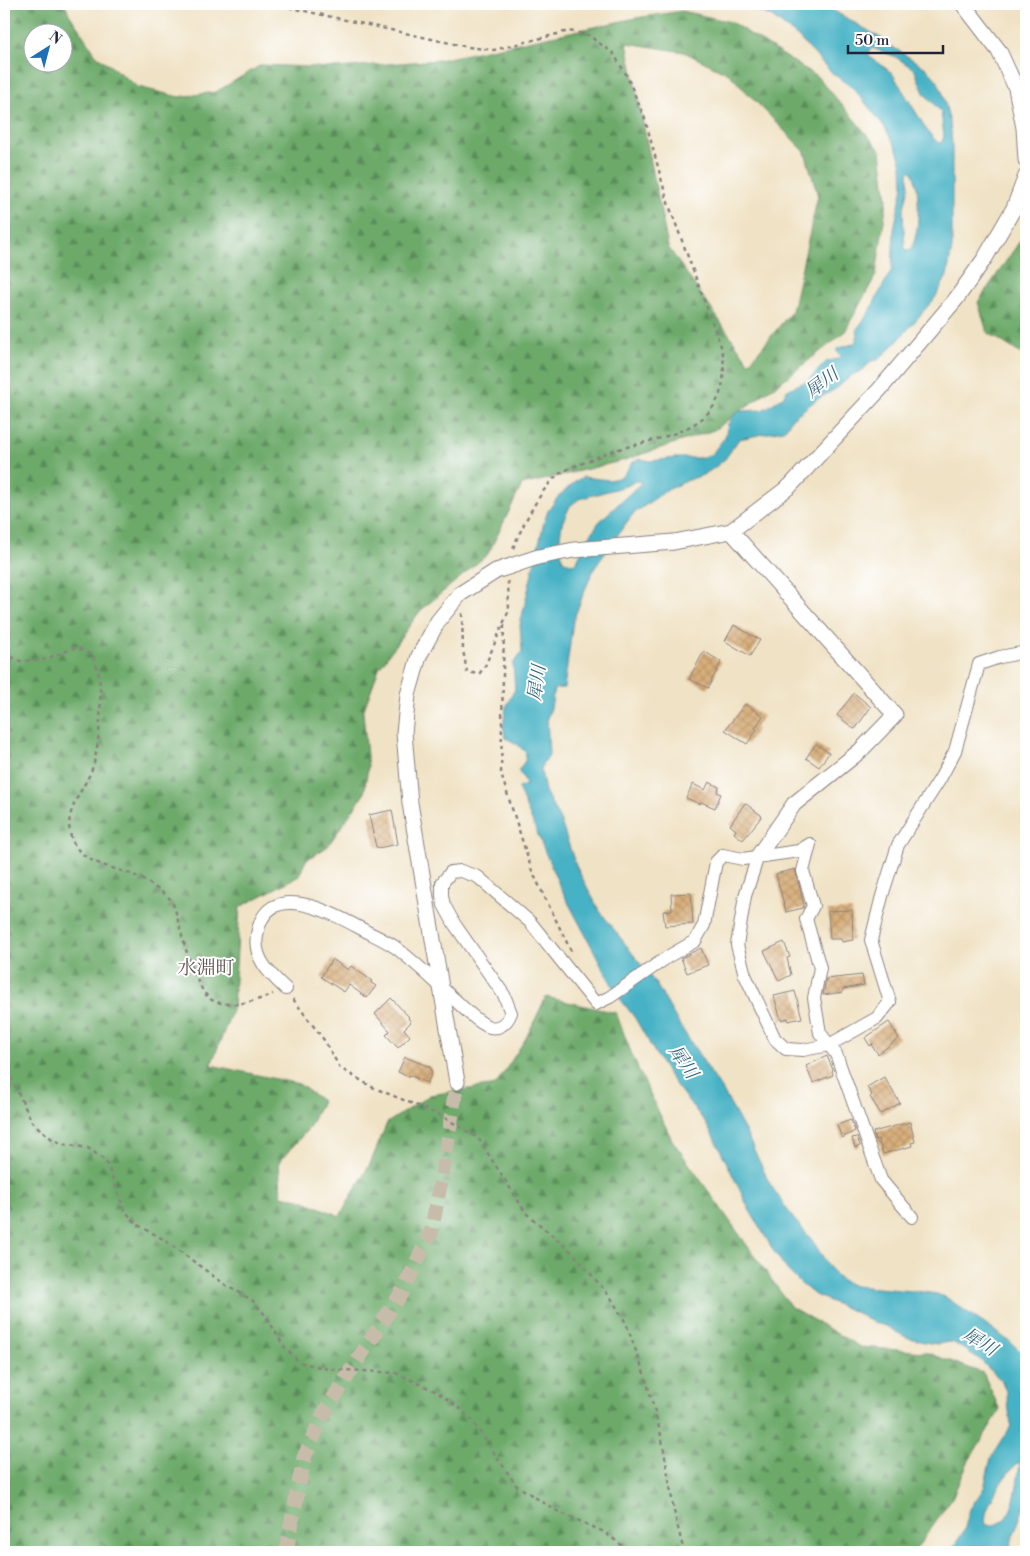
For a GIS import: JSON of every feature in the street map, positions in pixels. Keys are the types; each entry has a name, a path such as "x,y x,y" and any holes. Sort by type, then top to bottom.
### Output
{"street":[{"path":"963,4 999,51 1016,88 1024,128 1026,160"},
{"path":"457,1082 410,803 404,733 408,695 418,656 438,621 460,594 538,557 574,550 674,542 731,531 790,486 880,389 956,299 985,258 1010,215 1026,176"},
{"path":"731,531 895,715 860,751 794,804 758,856 745,896 737,944 745,974 774,1038 786,1049 803,1050 829,1045 877,1018 890,1002 871,940 898,845 940,779 955,750 979,664 1000,656 1026,652"},
{"path":"286,989 261,963 255,944 258,926 265,913 277,905 290,902 313,905 342,918 394,947 471,1015 489,1027 499,1027 508,1020 511,1014 504,995 455,925 444,905 442,883 451,872 461,871 478,877 530,922 596,1004 610,997 695,940 704,924 716,862 723,855 743,859 799,851 810,844 802,871 813,906 806,920 820,968 814,998 820,1033 836,1054 881,1180 912,1217"}],"path":[{"path":"273,4 468,47 494,50 569,31 588,35 613,53 630,83 645,119 667,200 722,348 725,367 722,392 710,412 698,422 677,433 613,451 560,473 551,481 535,505 512,552"},
{"path":"460,594 463,650 467,672 479,674 485,666 509,610 510,600 502,574"},
{"path":"4,602 9,616 4,645"},
{"path":"504,623 502,774 532,871 575,959"},
{"path":"4,653 20,662 43,660 77,647 92,657 100,679 101,699 98,739 92,768 70,812 70,832 77,848 94,863 139,876 171,899 190,965 205,994 213,1001 242,1003 286,989 324,1040 340,1068 372,1087 442,1116 478,1138 526,1213 573,1253 611,1298 626,1323 646,1379 662,1439 675,1516 684,1552"},
{"path":"4,1063 32,1122 63,1144 88,1148 106,1161 125,1211 138,1226 163,1239 227,1286 252,1300 266,1316 285,1348 299,1362 328,1370 396,1374 437,1392 471,1419 516,1486 555,1510 604,1532 631,1552"}],"green space":[{"path":"4,4 65,4 69,14 96,55 138,87 179,97 216,92 261,65 336,68 439,60 636,18 682,11 731,22 819,78 881,151 887,200 876,275 844,333 714,430 625,460 522,485 488,554 420,611 379,668 363,712 368,767 364,794 327,847 306,860 299,876 240,907 233,1008 211,1065 299,1084 322,1101 309,1128 279,1162 281,1196 300,1199 340,1216 370,1164 387,1123 430,1095 496,1085 526,1038 546,997 616,1013 634,1060 672,1140 791,1307 860,1347 925,1352 983,1373 1000,1410 968,1462 952,1498 914,1552 4,1552","holes":["627,43 684,52 729,74 805,152 818,196 792,311 749,363 668,247"]},
{"path":"1026,228 1026,357 987,332 978,302 1020,241"}],"water":[{"name":"犀川","path":"741,4 822,4 886,41 926,68 937,80 943,94 952,142 952,248 947,276 935,298 896,343 878,360 871,361 863,370 852,375 837,388 816,400 791,419 783,430 739,439 725,459 714,468 703,475 683,482 664,492 633,514 594,569 573,621 564,688 554,689 551,708 547,718 549,754 542,764 541,771 545,791 561,822 576,866 599,910 656,984 679,1024 724,1093 745,1131 770,1184 793,1218 812,1240 834,1274 854,1286 924,1292 947,1298 1009,1341 1026,1356 1026,1501 1008,1552 950,1552 964,1531 970,1509 984,1488 991,1458 1010,1428 1006,1391 1002,1381 978,1358 954,1343 937,1344 906,1337 886,1326 874,1323 855,1312 815,1295 788,1271 750,1211 705,1122 675,1084 635,1018 618,996 560,887 518,788 526,785 518,771 525,761 526,753 517,744 506,738 503,727 506,707 515,689 513,664 522,652 520,625 544,522 548,511 558,497 583,477 609,480 622,477 632,463 639,459 651,461 675,458 700,458 712,454 725,437 728,424 733,416 740,411 762,410 768,407 784,396 786,391 809,380 826,362 840,358 841,356 837,349 855,343 858,335 857,329 868,314 892,269 894,229 903,186 902,165 897,149 884,126 854,89 831,72 797,36 772,17","holes":["872,48 894,56 915,71 924,93 941,112 944,136 942,142 936,141 928,132 892,73 870,57 868,52","911,170 917,187 918,198 916,236 909,251 905,249 903,212 909,187 908,173","635,481 642,482 599,522 586,542 576,563 570,564 563,560 559,544 562,523 570,506 579,499 629,485","1020,1462 1016,1492 1009,1513 1004,1520 996,1525 986,1525 985,1518 991,1501 1002,1482"]}],"building":[{"path":"734,625 760,640 750,656 725,641"},
{"path":"704,651 721,662 708,688 689,679"},
{"path":"854,693 871,707 854,729 837,715"},
{"path":"745,704 763,716 755,728 757,730 747,744 725,730"},
{"path":"816,744 829,753 819,767 806,758"},
{"path":"709,782 719,787 717,792 721,794 715,808 686,798 693,784 705,790"},
{"path":"745,803 762,816 743,840 734,833 736,830 730,825"},
{"path":"392,810 398,844 378,848 376,847 369,815"},
{"path":"795,869 804,905 803,908 786,912 776,874"},
{"path":"691,893 693,924 665,926 663,911 672,910 671,894"},
{"path":"852,910 853,940 842,942 841,939 830,939 828,911"},
{"path":"784,942 790,957 787,958 791,975 779,981 764,951"},
{"path":"701,948 708,965 687,973 681,958"},
{"path":"332,959 348,970 351,966 372,981 371,983 376,986 367,998 349,985 344,992 321,977"},
{"path":"862,975 864,985 843,989 843,992 823,995 826,979"},
{"path":"795,991 802,1018 788,1021 788,1018 781,1020 774,996"},
{"path":"391,998 409,1017 411,1022 404,1029 410,1036 398,1048 386,1035 390,1031 375,1014"},
{"path":"889,1022 899,1038 878,1054 872,1046 873,1043 870,1046 865,1038"},
{"path":"827,1056 833,1070 833,1075 813,1083 806,1066"},
{"path":"405,1057 430,1067 432,1073 427,1083 398,1072"},
{"path":"884,1077 900,1103 881,1114 870,1097 872,1095 867,1087"},
{"path":"851,1120 855,1131 842,1138 837,1125"},
{"path":"910,1122 915,1142 911,1143 912,1146 883,1154 878,1139 875,1140 873,1132"},
{"path":"857,1137 860,1146 855,1148 852,1138"}],"tunnel":[{"path":"286,1552 304,1458 323,1415 402,1292 431,1233 457,1082"}],"district":[{"name":"水淵町","path":"206,968"}]}
